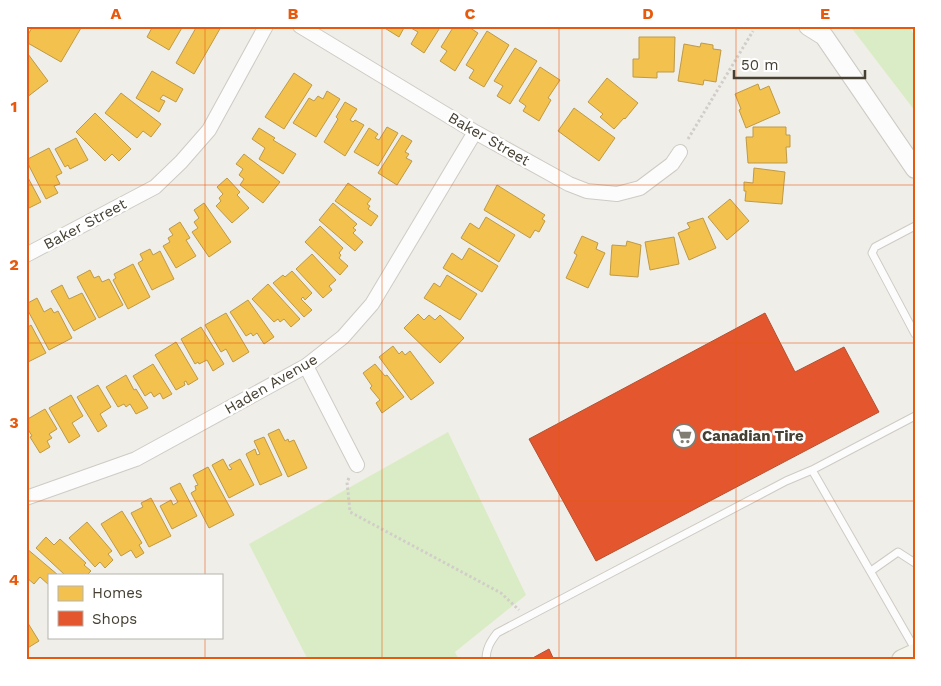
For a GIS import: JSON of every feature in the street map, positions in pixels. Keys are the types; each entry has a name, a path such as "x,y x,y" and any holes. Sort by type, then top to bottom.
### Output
{"main road":[{"path":"902,660 915,654"}],"street":[{"name":"Baker Street","path":"26,255 155,187 181,162 209,130 266,26"},
{"name":"Baker Street","path":"300,26 475,132 569,184 587,191 617,194 640,188 672,164 680,152"},
{"path":"808,26 824,36 915,169"},
{"name":"Haden Avenue","path":"26,498 136,459 306,366 343,337 372,304 475,132"},
{"path":"306,366 357,465"}],"lane":[{"path":"915,226 875,247 872,253 915,334"},
{"path":"486,660 486,652 497,633 786,481 812,470 915,416"},
{"path":"812,470 915,649"},
{"path":"871,571 898,552 915,563"}],"path":[{"path":"680,152 754,31"},
{"path":"357,465 347,482 350,512 502,593 526,618"}],"green space":[{"path":"850,26 909,26 915,37 915,111"},
{"path":"448,432 526,595 455,652 459,660 308,660 249,544"}],"building: Homes":[{"path":"33,26 78,26 81,28 61,62 26,42 26,38"},
{"path":"153,26 183,26 169,50 147,37"},
{"path":"197,26 221,27 194,74 176,63"},
{"path":"384,26 405,26 399,37"},
{"path":"412,26 441,26 424,53 411,44 418,32 411,28"},
{"path":"454,26 467,26 478,33 455,71 440,61 447,51 441,47"},
{"path":"487,31 509,45 484,87 469,78 474,70 466,65"},
{"path":"639,37 675,37 674,72 657,72 657,78 633,77 633,59 639,59"},
{"path":"701,43 713,45 713,49 721,50 716,82 704,80 703,85 678,81 684,44 700,47"},
{"path":"515,48 537,61 510,104 497,96 503,86 494,81"},
{"path":"28,54 48,81 26,98 26,56"},
{"path":"540,67 560,80 548,98 551,100 539,121 523,111 526,106 519,101"},
{"path":"152,71 183,89 176,102 163,95 160,99 165,101 159,112 136,98"},
{"path":"294,73 312,85 284,129 265,117"},
{"path":"607,78 638,103 614,129 600,117 603,114 588,102"},
{"path":"758,84 760,90 769,86 780,113 746,128 735,94"},
{"path":"327,91 340,99 316,137 293,123 309,98 314,101 318,96 323,99"},
{"path":"121,93 161,124 151,137 143,131 137,138 105,113"},
{"path":"345,102 357,109 350,120 353,122 355,120 364,125 345,156 324,142 338,119 336,117"},
{"path":"574,108 615,138 599,161 558,131"},
{"path":"95,113 131,149 119,161 112,154 105,161 76,132"},
{"path":"387,127 398,133 378,166 354,152 369,128 378,134 375,138 379,140"},
{"path":"753,127 786,127 786,135 790,135 790,147 786,147 787,163 748,163 746,137 753,137"},
{"path":"259,128 275,138 273,140 296,154 283,174 259,159 265,148 252,139"},
{"path":"402,135 412,141 405,152 409,154 406,158 412,161 397,185 378,173"},
{"path":"76,138 88,160 70,169 68,165 65,167 55,149"},
{"path":"49,148 62,173 56,176 60,184 54,186 58,193 46,199 26,160"},
{"path":"244,154 280,182 263,203 240,185 244,179 239,175 243,169 236,164"},
{"path":"754,168 785,172 782,204 745,201 746,191 744,191 744,182 753,183"},
{"path":"26,174 41,202 29,208 26,204"},
{"path":"227,178 240,192 237,195 249,208 232,223 216,206 221,201 219,198 223,194 217,187"},
{"path":"348,183 371,199 367,204 370,206 368,209 378,216 371,226 335,201"},
{"path":"497,185 545,215 542,219 545,221 539,232 535,230 530,238 484,210"},
{"path":"730,199 749,221 727,240 708,217"},
{"path":"204,203 231,242 209,257 192,232 198,228 194,222 199,218 194,210"},
{"path":"333,203 357,224 353,228 356,230 353,233 363,242 355,251 319,220"},
{"path":"486,217 515,235 499,262 461,238 470,223 479,229"},
{"path":"703,218 716,248 689,260 678,233 690,228 687,223"},
{"path":"180,222 190,238 186,240 196,256 176,268 163,246 170,242 168,238 173,235 169,229"},
{"path":"320,226 343,248 339,253 341,255 339,258 348,266 340,275 305,242"},
{"path":"582,236 598,243 596,249 605,253 588,288 566,278 577,255 574,253"},
{"path":"674,237 679,264 650,270 645,242"},
{"path":"627,241 641,245 638,277 610,275 612,245 626,246"},
{"path":"469,248 498,266 482,292 443,268 452,253 462,260"},
{"path":"150,249 153,255 160,251 174,279 152,290 138,263 143,260 140,254"},
{"path":"312,254 336,280 329,286 332,290 323,298 296,269"},
{"path":"133,264 150,297 128,309 113,280 116,278 114,274"},
{"path":"90,270 94,278 99,276 102,282 109,279 123,305 99,318 77,277"},
{"path":"292,271 312,293 305,300 303,297 301,299 312,310 304,317 273,283"},
{"path":"447,275 477,294 460,320 424,298 434,283 440,287"},
{"path":"268,284 300,319 291,327 284,319 280,322 278,319 274,322 252,299"},
{"path":"62,285 69,299 82,293 96,319 74,331 51,291"},
{"path":"37,298 44,312 51,308 54,313 58,311 72,338 49,350 26,307 26,304"},
{"path":"248,300 274,337 264,344 257,333 253,336 251,333 246,336 230,312"},
{"path":"226,313 249,352 233,362 226,349 221,352 205,325"},
{"path":"418,314 424,320 429,315 435,320 440,315 464,338 440,363 404,328"},
{"path":"26,324 28,327 31,325 46,353 26,363"},
{"path":"201,327 224,364 213,371 207,360 195,364 181,339"},
{"path":"176,342 198,379 188,385 186,381 184,382 185,385 176,390 155,355"},
{"path":"393,346 399,354 402,351 405,355 410,351 434,383 411,400 379,357"},
{"path":"153,364 172,394 163,399 160,393 154,397 151,392 145,396 133,376"},
{"path":"375,364 385,376 387,375 404,397 382,413 376,403 380,400 370,388 372,386 363,373"},
{"path":"126,375 134,390 136,389 148,408 136,414 130,404 126,407 124,404 118,407 106,387"},
{"path":"98,385 111,407 100,414 107,426 98,432 77,397"},
{"path":"71,395 83,416 72,423 80,436 69,443 49,408"},
{"path":"45,409 57,429 49,434 52,438 47,441 50,447 40,453 30,437 32,436 26,426 26,420"},
{"path":"279,429 285,441 288,439 289,442 294,440 307,468 288,477 268,434"},
{"path":"264,437 282,475 260,485 246,454 255,449 257,455 260,454 254,441"},
{"path":"223,459 229,470 232,469 229,465 240,459 254,485 229,498 212,465"},
{"path":"208,467 234,515 209,528 191,493 196,490 195,486 198,485 193,475"},
{"path":"180,483 197,516 172,529 160,506 171,500 173,505 178,502 170,488"},
{"path":"151,498 171,536 149,547 131,513 143,507 141,503"},
{"path":"122,511 142,543 139,545 144,553 136,558 131,550 121,556 101,524"},
{"path":"87,522 112,551 108,554 113,560 105,568 100,562 95,567 69,538"},
{"path":"46,537 54,545 60,539 86,563 84,565 91,571 88,574 64,574 36,548"},
{"path":"26,548 57,574 48,574 48,584 40,577 34,584 26,577"},
{"path":"26,620 39,641 26,649"}],"building: Shops":[{"name":"Canadian Tire","path":"765,313 795,372 844,347 879,412 596,561 529,439"},
{"path":"549,649 554,660 529,660"}],"place":[{"name":"Canadian Tire","path":"684,436"}]}
